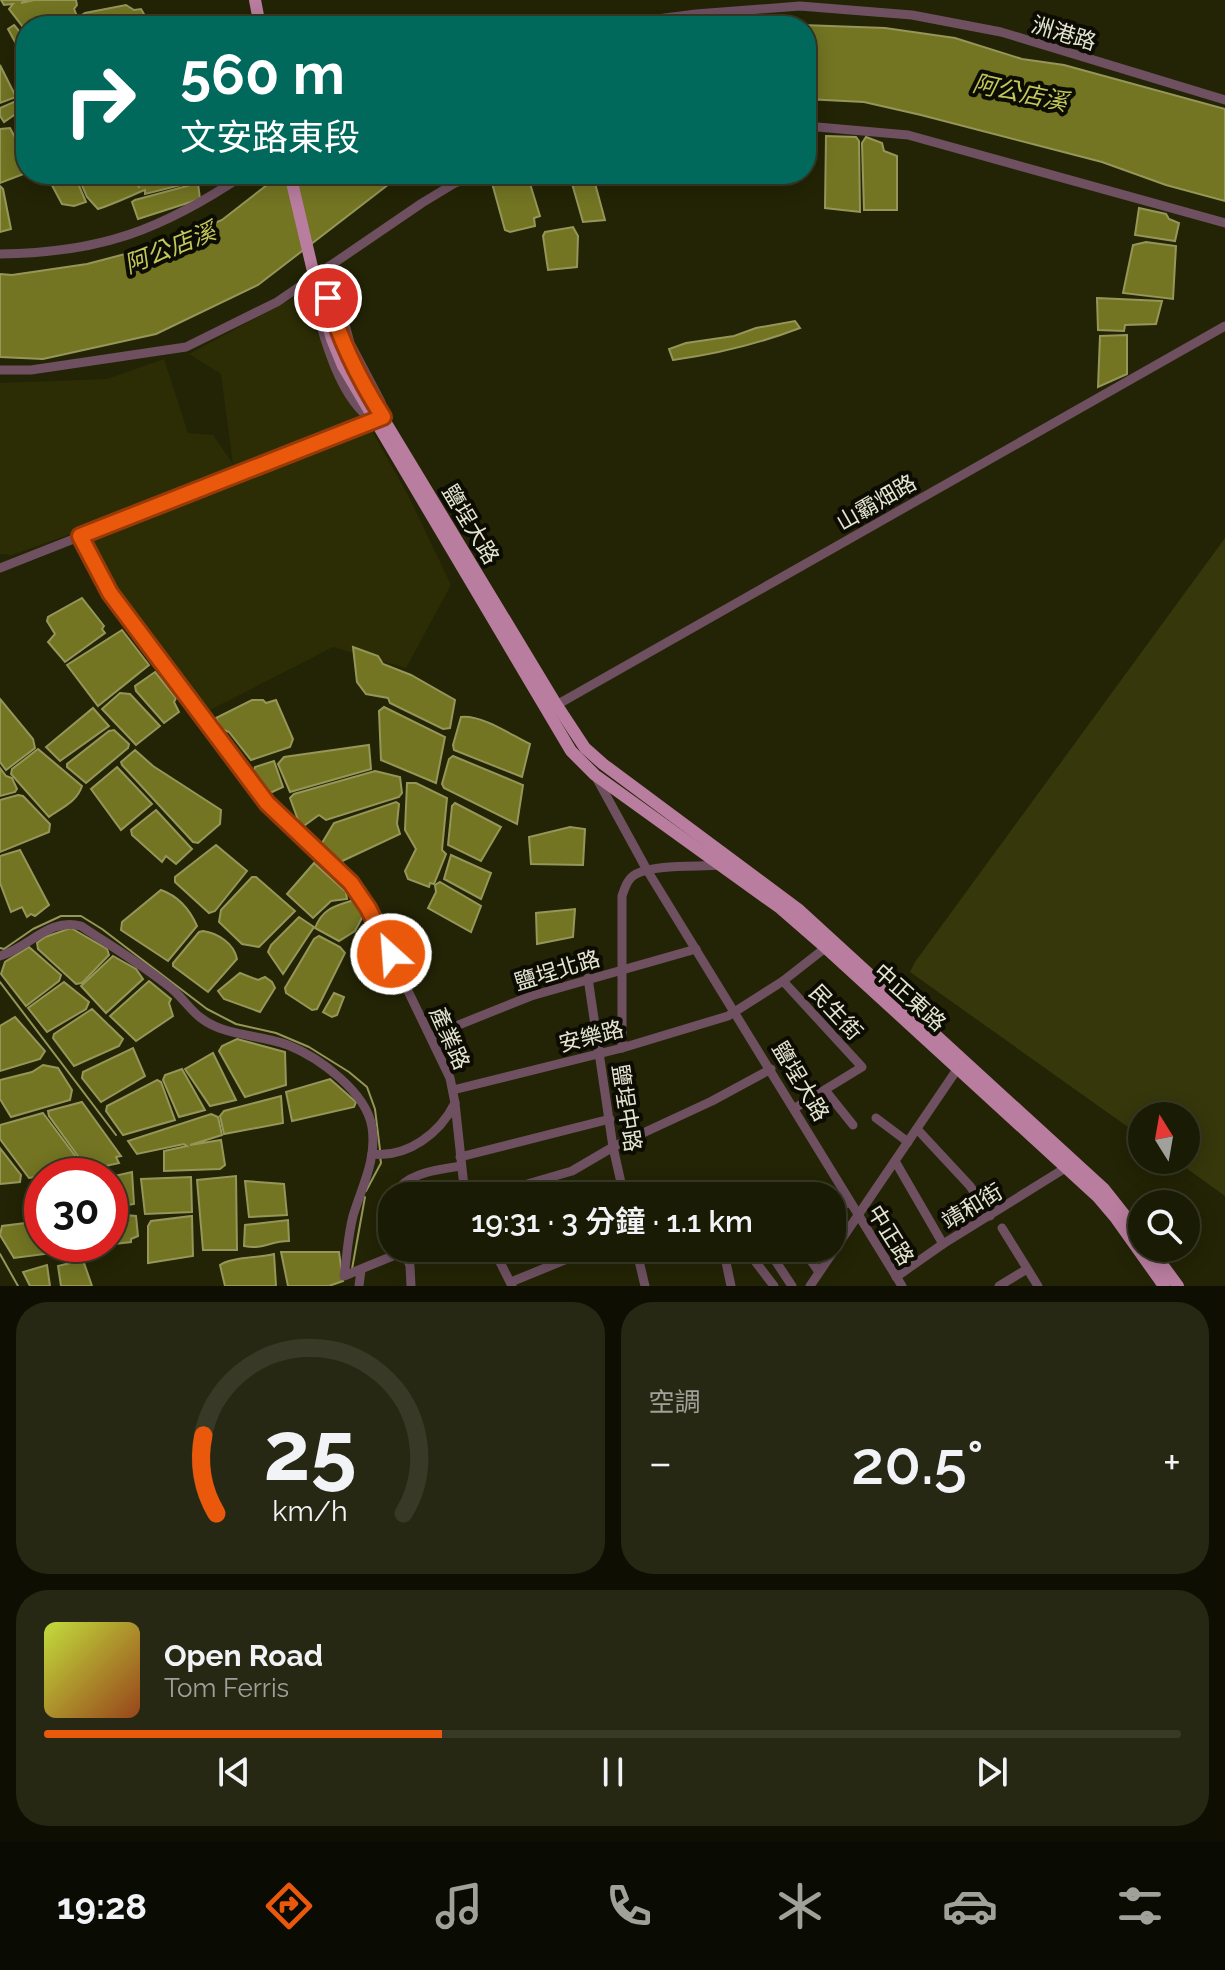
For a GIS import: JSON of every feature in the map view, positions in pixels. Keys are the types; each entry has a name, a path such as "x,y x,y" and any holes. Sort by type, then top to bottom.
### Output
{"main road":[{"path":"292,184 316,281"},
{"path":"299,184 316,281"},
{"name":"鹽埕大路","path":"316,281 378,419 552,708 571,751 599,770"},
{"name":"中正東路","path":"599,770 829,944 1104,1189 1128,1219"},
{"name":"中正東路","path":"599,770 798,909 829,944"},
{"name":"中正東路","path":"961,1064 1115,1217 1171,1285"},
{"name":"中正東路","path":"1158,1262 1171,1285"}],"street":[{"name":"洲港路","path":"680,16 800,6 912,15 1001,32 1225,100"},
{"path":"816,127 908,135 1225,223"},
{"path":"0,254 41,254 86,248 144,231 194,207 230,184"},
{"path":"0,370 31,370 186,347 316,281 329,266 453,184"},
{"path":"1,565 378,419 381,402 350,343 329,266"},
{"name":"山霸畑路","path":"552,708 1225,326"},
{"name":"產業路","path":"80,536 110,593 267,803 360,895 431,1036 453,1090 463,1182"},
{"name":"鹽埕大路","path":"599,770 647,870 795,1108 849,1203"},
{"path":"622,1048 622,896 632,876 647,870 721,865"},
{"path":"0,956 54,927 69,922 81,926 168,986 189,1003 199,1017 221,1030 289,1046 344,1081 367,1109 378,1155 352,1219 344,1276 378,1262"},
{"name":"安樂路","path":"453,1090 622,1048 735,1012 783,981 829,944"},
{"name":"鹽埕北路","path":"431,1036 512,1002 696,949"},
{"name":"鹽埕中路","path":"588,978 621,1182"},
{"name":"民生街","path":"783,981 862,1067 825,1090"},
{"path":"810,1286 961,1064"},
{"path":"534,1182 572,1171 613,1147 712,1101 771,1069"},
{"path":"795,1108 825,1090 853,1125"},
{"path":"378,1155 409,1147 433,1134 455,1103"},
{"path":"876,1118 908,1142"},
{"path":"405,1182 460,1161 610,1119"},
{"path":"917,1129 970,1186 990,1216"},
{"path":"895,1161 943,1244"},
{"name":"靖和街","path":"899,1282 943,1244 1067,1167"},
{"name":"中正路","path":"849,1203 899,1282"},
{"path":"1002,1228 1038,1286"},
{"path":"407,1262 411,1286"},
{"path":"500,1262 512,1284 562,1262"},
{"path":"639,1262 645,1286"},
{"path":"726,1262 731,1286"},
{"path":"756,1262 774,1286"},
{"path":"776,1262 792,1286"},
{"path":"812,1262 819,1272"},
{"path":"999,1286 1027,1269"},
{"path":"355,1272 359,1286"}],"shaded area":[{"path":"301,294 310,320 409,497 451,585 406,668 333,647 208,711 119,597 85,529 12,555 0,554 0,383 107,379 164,359 188,433 213,435 233,464 221,374 189,354"},
{"path":"1225,538 1225,1196 1194,1174 1200,1174 1200,1102 1128,1102 1128,1127 910,972"}],"water":[{"path":"1,0 28,0 21,3 76,0 74,9 77,16 16,18 9,9 13,4 4,5"},
{"path":"126,5 134,10 141,9 145,16 82,16"},
{"path":"14,25 16,27 16,44 8,29"},
{"name":"阿公店溪","path":"816,25 885,28 955,38 1022,59 1064,65 1225,109 1225,201 1166,185 1102,162 864,102 816,100"},
{"path":"0,65 16,97 0,103"},
{"path":"16,101 16,114 4,122 0,108"},
{"path":"10,128 16,139 16,177 0,183 0,129"},
{"path":"826,136 856,137 859,141 860,212 825,208"},
{"path":"866,137 882,143 884,151 897,156 897,210 864,210 862,143"},
{"path":"51,184 78,184 86,202 74,206 62,204"},
{"path":"81,184 138,184 139,188 139,184 185,184 145,194 145,190 98,209 87,197"},
{"path":"198,184 200,199 138,219 132,202"},
{"name":"阿公店溪","path":"268,184 389,184 258,285 156,334 43,359 0,357 0,274 87,264 167,243 222,220"},
{"path":"492,184 530,184 540,216 534,218 535,226 510,232 505,230"},
{"path":"572,184 595,184 605,220 583,222"},
{"path":"0,186 11,229 0,232"},
{"path":"1139,208 1166,214 1169,219 1179,223 1175,241 1135,235"},
{"path":"573,227 578,236 577,267 548,270 545,232"},
{"path":"1146,242 1176,246 1173,299 1123,293 1133,245"},
{"path":"1097,298 1162,301 1156,324 1125,325 1124,331 1098,330"},
{"path":"795,321 800,328 721,351 673,360 669,349 686,343 734,336 756,328"},
{"path":"1127,335 1127,374 1098,387 1100,336"},
{"path":"82,598 104,626 102,629 105,633 65,662 48,642 55,634 47,621 48,617"},
{"path":"122,630 149,665 98,706 67,665"},
{"path":"353,647 378,656 383,664 411,675 455,700 450,728 443,729 390,703 388,698 366,694 357,682"},
{"path":"155,672 176,698 174,702 179,712 164,723 135,686"},
{"path":"120,693 130,694 160,726 136,745 102,709"},
{"path":"0,699 33,739 35,748 6,770 0,762"},
{"path":"252,700 266,703 276,700 293,739 290,747 251,760 229,732 222,729 216,718"},
{"path":"384,707 445,737 436,783 381,760 379,711"},
{"path":"93,708 109,726 60,761 46,747"},
{"path":"461,717 487,722 530,744 522,777 454,750"},
{"path":"114,730 129,744 128,748 86,783 67,764"},
{"path":"369,745 371,769 290,792 278,764 284,757"},
{"path":"38,749 82,786 73,800 49,817 11,774 12,769"},
{"path":"135,750 153,766 221,810 220,824 198,843 193,842 122,765 121,762"},
{"path":"453,756 523,785 517,824 444,788 442,784 449,759"},
{"path":"274,761 283,787 270,793 253,773 255,767"},
{"path":"117,767 152,804 121,830 91,789"},
{"path":"0,768 12,778 17,789 15,792 0,796"},
{"path":"375,771 400,777 402,793 399,797 326,820 319,815 301,828 290,798 294,794"},
{"path":"407,783 416,783 447,798 442,850 446,854 434,884 430,883 429,887 408,879 405,871 416,849 405,830"},
{"path":"23,796 50,824 49,832 0,852 0,800"},
{"path":"396,802 399,804 397,824 400,834 338,863 323,849 322,843 334,823"},
{"path":"455,803 501,827 481,861 448,845 452,806"},
{"path":"156,810 192,849 176,864 166,856 162,862 132,835 131,830"},
{"path":"570,827 585,829 583,865 531,864 529,837"},
{"path":"216,845 247,871 215,911 209,913 175,882 175,877"},
{"path":"20,850 49,905 35,916 31,914 27,917 22,907 11,912 0,883 0,856"},
{"path":"451,855 491,873 481,899 444,879"},
{"path":"314,863 346,892 347,899 331,901 313,918 287,894"},
{"path":"252,877 256,877 295,911 259,947 242,944 219,922 221,910"},
{"path":"440,882 481,906 471,932 428,908 436,892 435,885"},
{"path":"161,890 183,904 197,926 168,961 121,930 122,922"},
{"path":"354,900 364,914 355,931 339,941 315,928 326,912"},
{"path":"575,909 573,937 537,944 536,913"},
{"path":"299,917 314,927 283,974 268,952"},
{"path":"71,928 107,949 109,955 82,983 76,984 38,949 37,943"},
{"path":"203,931 224,940 237,959 208,992 173,966"},
{"path":"319,936 345,953 317,1009 312,1010 286,993 285,988 314,939"},
{"path":"29,947 61,975 59,981 26,1006 1,974 5,962"},
{"path":"113,956 136,969 143,979 106,1013 81,986"},
{"path":"240,973 258,980 265,977 272,982 275,988 260,1012 224,999 218,991"},
{"path":"149,981 171,999 169,1003 173,1016 136,1041 110,1016"},
{"path":"64,982 89,1002 86,1009 47,1032 28,1008"},
{"path":"334,993 344,997 337,1015 332,1017 323,1012"},
{"path":"92,1009 123,1039 119,1046 74,1066 53,1038 54,1034"},
{"path":"15,1017 45,1051 40,1059 0,1071 0,1026"},
{"path":"237,1039 285,1052 286,1085 245,1097 219,1051 222,1046"},
{"path":"133,1048 145,1076 101,1102 82,1078 83,1072"},
{"path":"213,1053 236,1100 210,1106 185,1069"},
{"path":"43,1065 58,1068 72,1090 70,1100 11,1117 0,1099 0,1080 32,1072"},
{"path":"182,1069 205,1110 179,1117 163,1080 165,1075"},
{"path":"330,1079 356,1102 354,1107 292,1121 286,1092"},
{"path":"157,1080 161,1082 175,1120 123,1135 106,1111 107,1106"},
{"path":"281,1096 283,1123 224,1134 220,1116 224,1111"},
{"path":"82,1102 121,1156 79,1158 48,1111"},
{"path":"43,1113 76,1157 24,1158 24,1171 0,1139 0,1125"},
{"path":"211,1114 218,1117 222,1135 190,1145 221,1140 225,1165 220,1169 164,1171 164,1151 187,1146 184,1144 137,1154 128,1141"},
{"path":"0,1148 21,1175 20,1182 0,1184"},
{"path":"132,1172 134,1204 128,1205 128,1173"},
{"path":"236,1176 237,1250 203,1250 197,1180"},
{"path":"191,1177 192,1212 145,1214 141,1179"},
{"path":"245,1181 284,1184 287,1215 249,1217"},
{"path":"128,1215 136,1216 138,1236 128,1242"},
{"path":"192,1216 193,1256 148,1263 148,1226 151,1221"},
{"path":"288,1220 289,1241 244,1246 245,1225"},
{"path":"24,1223 24,1257 14,1258 0,1235 2,1226"},
{"path":"281,1252 339,1252 343,1281 329,1286 288,1286"},
{"path":"274,1254 276,1286 225,1286 220,1265 231,1260"},
{"path":"84,1262 92,1286 61,1286 58,1266"},
{"path":"47,1265 50,1286 30,1286 23,1272"}],"waterway":[{"path":"0,948 4,949 33,929 61,916 81,916 207,1009 236,1024 276,1033 309,1047 349,1072 367,1087 375,1109 380,1150"},
{"path":"0,982 116,1135"},
{"path":"366,1191 381,1163 380,1156"},
{"path":"352,1269 365,1197"},
{"path":"0,1254 18,1286"}],"route":[{"path":"328,298 342,344 383,417 80,536 110,593 267,803 360,895 391,954"}]}
